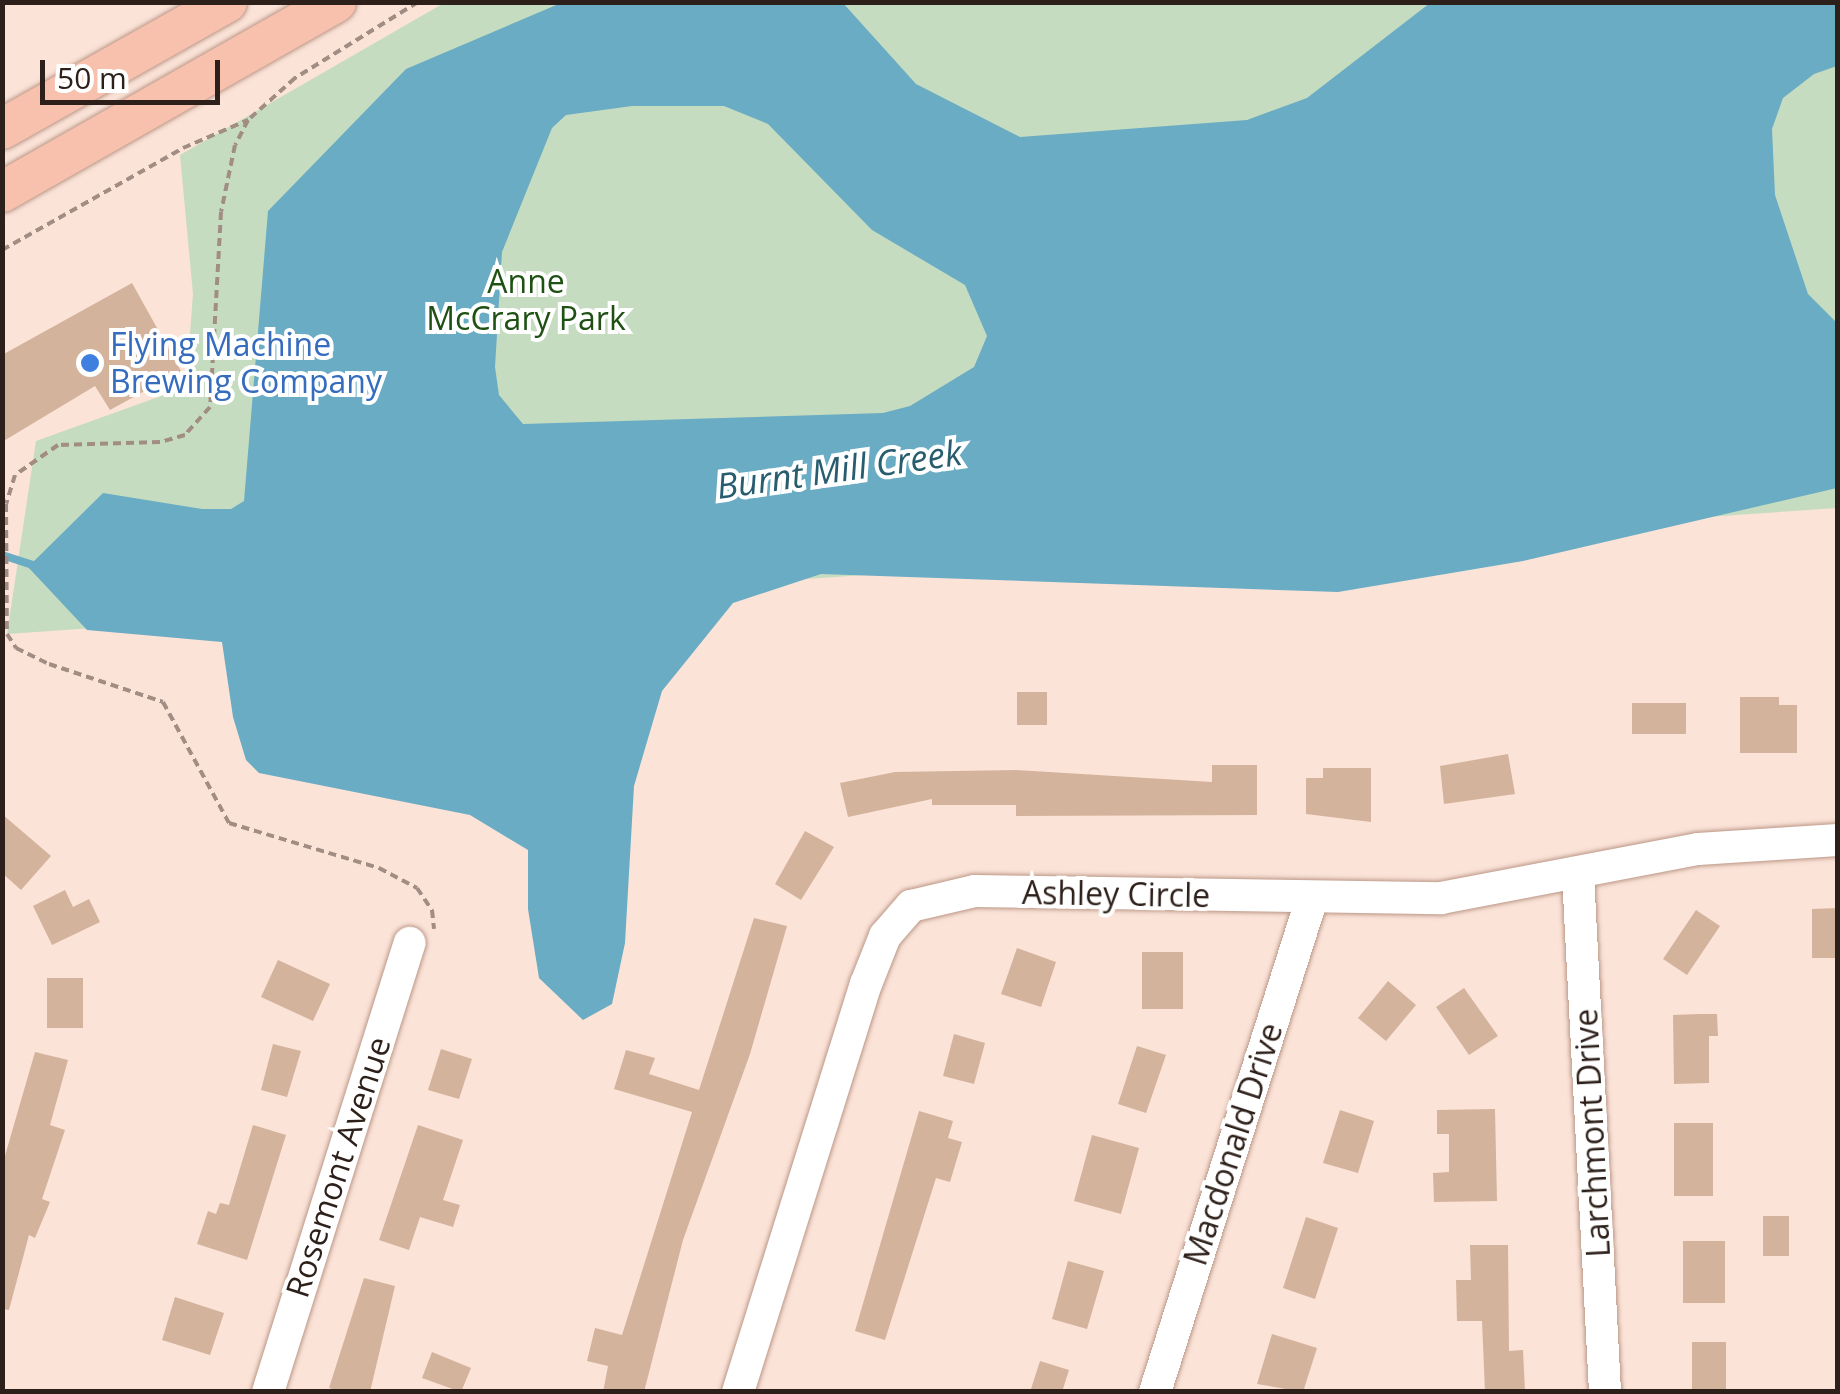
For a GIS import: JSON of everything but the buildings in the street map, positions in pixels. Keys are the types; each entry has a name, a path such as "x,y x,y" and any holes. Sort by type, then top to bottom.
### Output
{"main road":[{"path":"2,129 227,2"},
{"path":"2,192 336,2"}],"street":[{"name":"Ashley Circle","path":"738,1392 870,972 885,936 911,906 975,891 1441,898 1578,875 1698,849 1838,840"},
{"name":"Larchmont Drive","path":"1578,875 1606,1392"},
{"name":"Macdonald Drive","path":"1155,1392 1312,898"},
{"name":"Rosemont Avenue","path":"268,1392 422,937"}],"path":[{"path":"2,250 183,148 248,120 295,78 418,2"},
{"path":"248,120 235,146 221,212 210,407 184,435 160,442 58,445 26,461 6,504 8,634 16,648 49,664 163,702 229,822 380,868 417,888 432,910 422,937"}],"green space":[{"name":"Anne McCrary Park","path":"444,3 1837,3 1837,508 7,634 36,441 186,387 193,294 180,155"}],"water":[{"name":"Anne McCrary Park","path":"561,3 843,3 916,84 1020,137 1247,120 1307,98 1430,3 1837,3 1837,66 1814,74 1783,98 1772,129 1775,195 1808,294 1837,323 1837,488 1523,561 1338,592 821,574 733,603 662,691 634,786 625,943 612,1004 583,1020 539,978 528,909 528,850 470,815 259,773 246,760 233,717 222,642 87,630 28,567 103,493 202,509 231,509 244,501 268,211 406,69","holes":["632,106 724,106 768,124 872,230 965,285 987,336 974,367 910,406 883,413 523,424 499,395 495,367 502,252 552,128 566,115"]}],"waterway":[{"name":"Burnt Mill Creek","path":"2,555 36,566"}],"place":[{"name":"Flying Machine Brewing Company","path":"90,363"}]}
